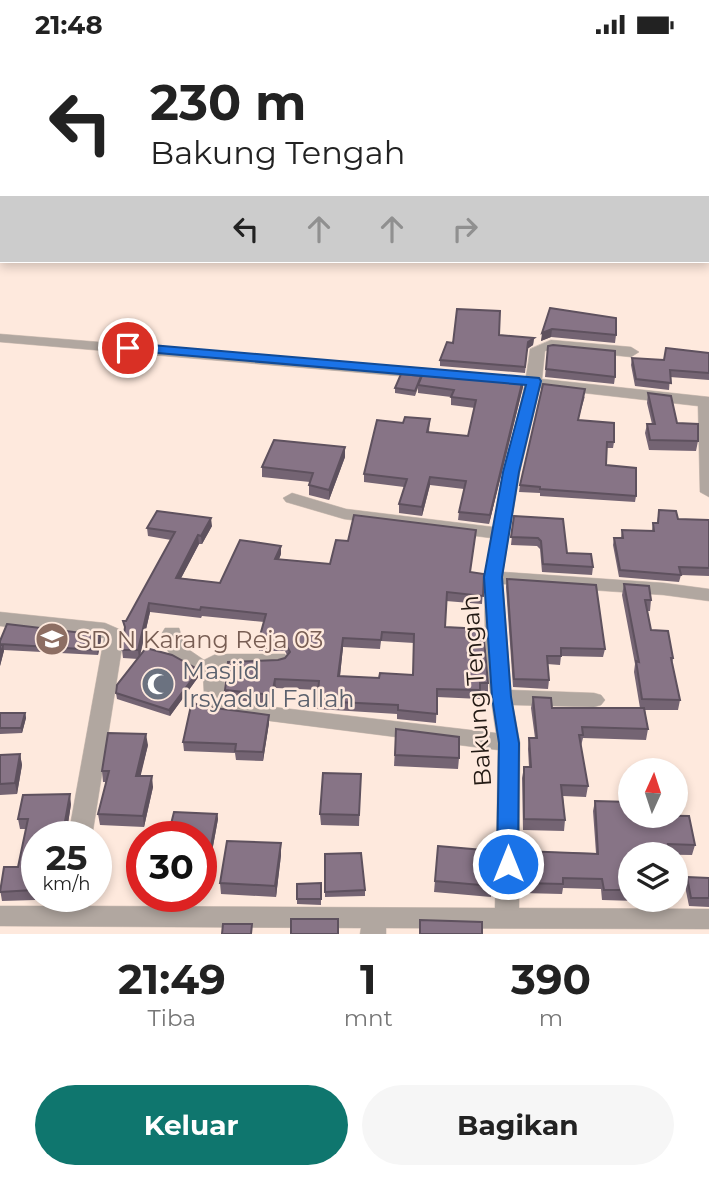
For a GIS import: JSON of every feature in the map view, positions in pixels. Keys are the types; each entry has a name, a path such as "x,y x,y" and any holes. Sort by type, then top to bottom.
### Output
{"street":[{"path":"0,338 466,376"},
{"name":"Bakung Tengah","path":"507,917 509,743 502,697 493,577 529,381 538,349 545,344 631,352"},
{"path":"529,381 708,398"},
{"path":"685,387 708,398"},
{"path":"708,398 709,492"},
{"path":"292,498 344,514 499,533"},
{"path":"493,577 664,589 709,595"},
{"path":"0,619 105,630 114,635 83,821"},
{"path":"172,633 174,647 186,660 206,668 216,661 278,659"},
{"path":"216,661 212,681 215,693 208,706 509,743"},
{"path":"502,697 594,700"},
{"path":"112,909 374,925 507,917 709,919"},
{"path":"0,916 27,912"}],"building":[{"path":"550,308 616,318 616,335 552,329 542,333"},
{"path":"457,309 500,311 499,335 534,338 528,342 525,367 440,360 447,342 453,343"},
{"path":"548,346 615,351 615,377 546,369"},
{"path":"666,348 709,353 709,373 670,370 671,383 636,379 632,358 664,360"},
{"path":"424,371 523,379 490,515 459,512 466,481 430,477 422,507 399,504 407,479 364,474 377,420 403,423 405,417 430,419 427,432 468,436 476,400 451,397 454,390 418,385"},
{"path":"401,374 421,376 415,391 395,388"},
{"path":"543,384 585,389 578,420 614,423 614,442 607,442 606,465 636,468 636,496 520,485"},
{"path":"648,393 671,396 677,423 698,424 698,441 650,440 647,424 655,424"},
{"path":"274,440 345,447 329,490 309,485 313,473 262,467"},
{"path":"659,510 676,511 678,519 709,520 709,568 679,567 681,575 620,570 614,538 623,538 622,530 654,531 653,523 658,523"},
{"path":"157,511 211,518 201,536 198,535 176,578 220,583 240,540 281,546 275,559 330,564 336,540 348,541 354,515 476,530 470,572 484,574 483,596 447,592 445,627 483,629 488,683 480,683 480,690 437,689 437,714 398,710 398,705 317,701 319,681 275,679 272,695 225,690 228,662 278,660 285,658 290,652 285,643 258,643 266,614 201,607 200,610 149,603 138,650 122,650 125,627 123,621 126,621 175,532 147,528","holes":["382,632 414,634 413,675 380,673 379,678 338,676 343,638 381,640"]},
{"path":"514,516 563,519 567,553 591,554 593,567 543,564 541,541 538,538 511,537"},
{"path":"507,579 596,585 605,649 561,648 561,656 547,656 549,680 514,679"},
{"path":"624,584 649,586 651,600 645,600 651,630 668,631 680,700 642,699 636,661 639,662"},
{"name":"SD N Karang Reja 03","path":"7,624 100,635 97,650 0,644"},
{"name":"Masjid Irsyadul Fallah","path":"146,648 172,655 199,670 169,710 116,693 117,685"},
{"path":"533,697 551,698 552,708 644,708 648,729 582,727 583,735 579,735 588,786 561,785 565,820 524,819 524,767 531,767 529,738 537,738"},
{"path":"192,701 199,706 269,715 263,752 235,751 236,744 183,742"},
{"path":"0,713 25,713 21,728 0,728"},
{"path":"396,729 459,737 459,758 395,755"},
{"path":"108,733 146,734 136,776 152,776 143,816 98,814 109,771 102,771"},
{"path":"20,754 15,783 0,784 0,755"},
{"path":"323,773 361,774 359,815 320,814"},
{"path":"70,794 65,821 18,819 23,795"},
{"path":"595,801 618,802 618,828 688,828 689,816 695,845 688,845 688,842 618,842 618,890 604,890 602,879 563,878 563,884 523,883 523,851 598,854"},
{"path":"174,812 217,814 216,821 172,821"},
{"path":"227,841 281,843 275,886 220,883"},
{"path":"438,846 494,851 492,886 435,881"},
{"path":"21,853 21,891 0,892 4,867 18,867"},
{"path":"361,853 365,890 325,892 325,854"},
{"path":"688,877 709,878 709,898 691,898"},
{"path":"321,883 321,899 297,899 297,884"},
{"path":"291,919 338,919 338,934 291,934"},
{"path":"420,920 482,922 482,934 420,934"},
{"path":"223,924 252,924 251,934 222,934"}],"place":[{"name":"SD N Karang Reja 03","path":"52,639"},
{"name":"Masjid Irsyadul Fallah","path":"158,684"}],"route":[{"path":"128,348 534,381 511,472 493,577 502,697 509,743 508,864"}]}
